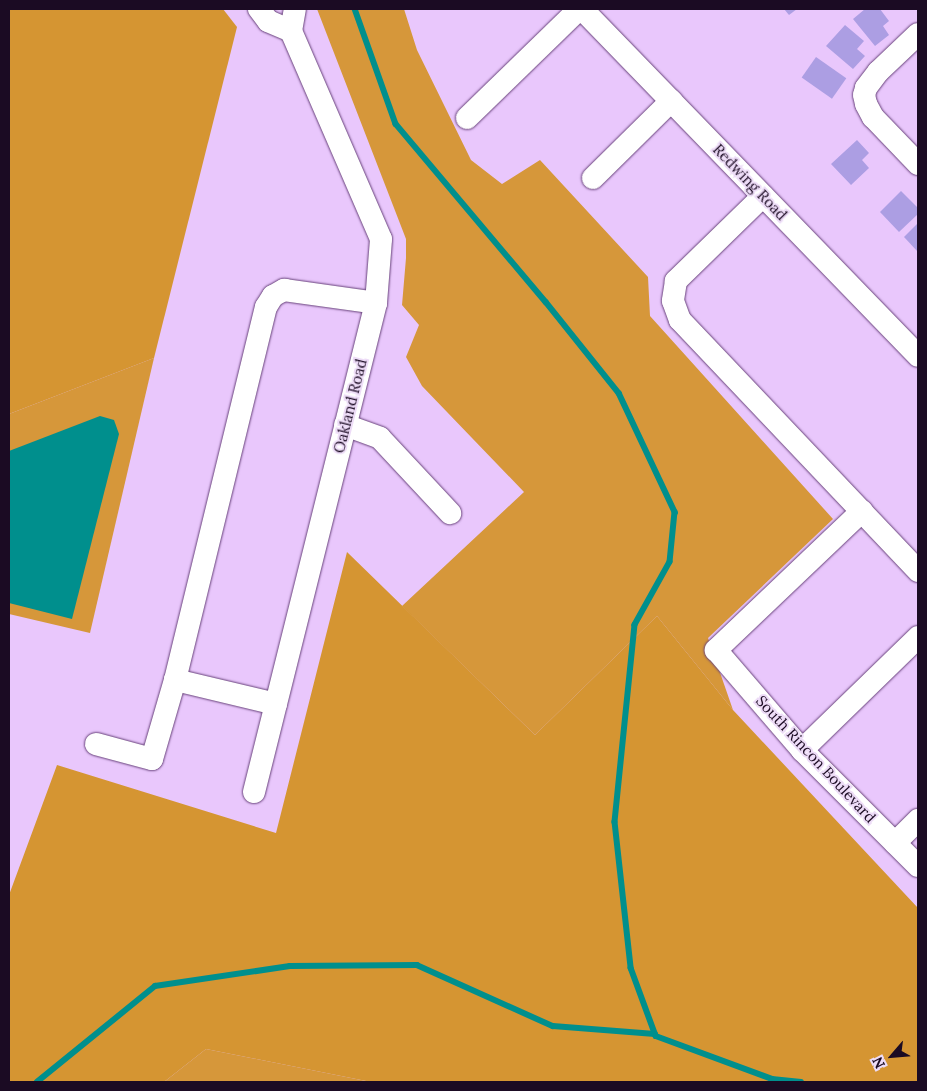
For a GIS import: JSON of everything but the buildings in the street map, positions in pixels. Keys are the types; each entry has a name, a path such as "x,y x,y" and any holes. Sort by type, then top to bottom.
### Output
{"street":[{"path":"258,9 268,21 291,31 295,9"},
{"path":"467,118 580,9"},
{"name":"Redwing Road","path":"580,9 918,356"},
{"name":"Oakland Road","path":"254,792 376,303 381,239 291,31"},
{"path":"918,34 878,72 866,88 864,95 866,104 873,117 918,164"},
{"path":"593,178 671,101"},
{"path":"764,196 676,281 673,301 680,320 918,571"},
{"path":"96,744 152,758 175,680 266,307 273,296 284,290 376,303"},
{"path":"345,425 380,438 450,513"},
{"name":"South Rincon Boulevard","path":"862,511 716,650 802,750 918,866"},
{"path":"802,750 918,637"},
{"path":"175,680 276,704"},
{"path":"895,843 918,820"}],"shaded area":[{"path":"9,9 223,9 237,27 154,358 9,414"},
{"path":"317,9 404,9 417,50 471,160 502,184 540,160 648,277 650,316 833,519 708,638 733,710 657,616 535,735 402,606 524,492 422,386 406,357 419,325 402,305 406,239"},
{"path":"154,358 90,633 9,614 9,414"},
{"path":"100,416 114,420 119,434 72,619 9,603 9,451"},
{"path":"347,552 535,735 657,616 733,710 918,908 918,1082 371,1082 206,1049 164,1082 9,1082 9,895 57,765 276,833"},
{"path":"206,1049 371,1082 164,1082"}],"waterway":[{"path":"355,9 396,124 546,302 619,393 675,512 670,562 635,625 615,822 631,968 656,1036"},
{"path":"37,1082 155,986 290,966 417,965 553,1026 655,1034 656,1036 772,1079 801,1082"}]}
